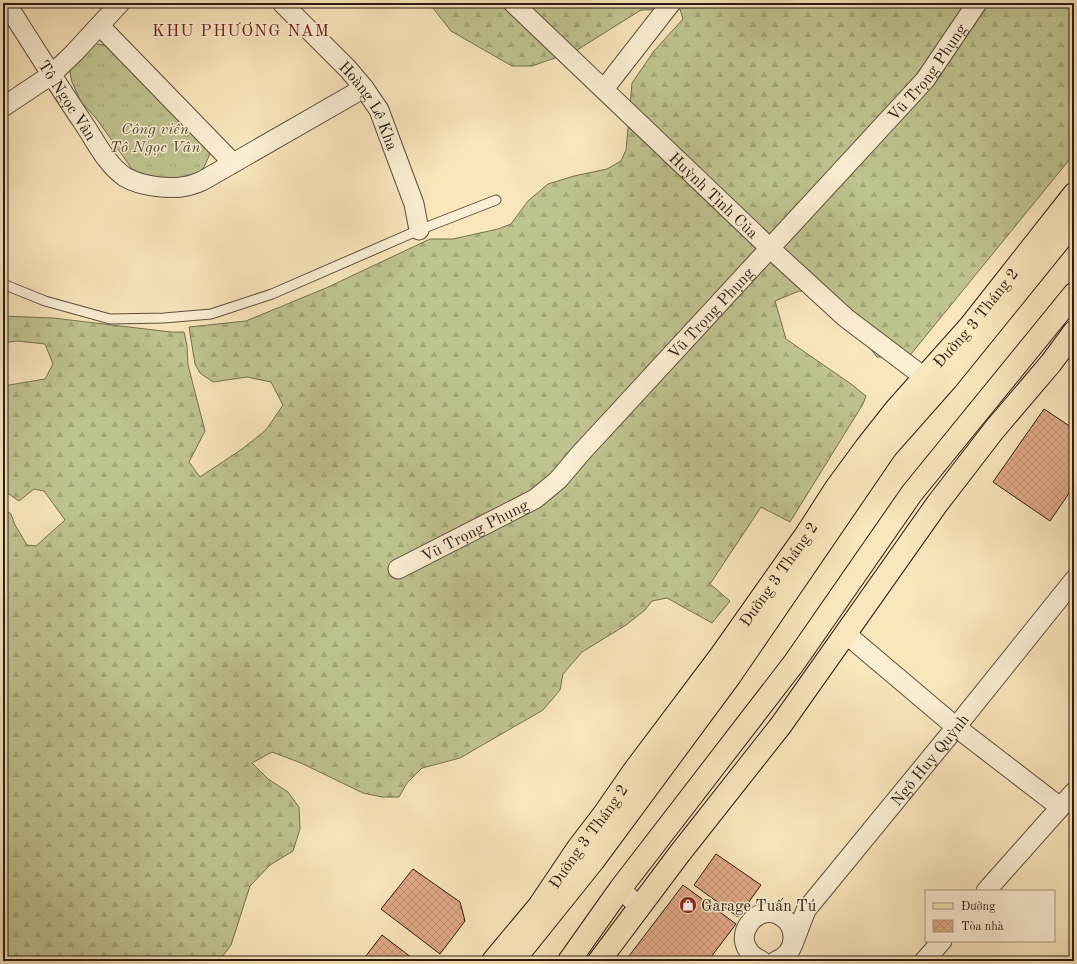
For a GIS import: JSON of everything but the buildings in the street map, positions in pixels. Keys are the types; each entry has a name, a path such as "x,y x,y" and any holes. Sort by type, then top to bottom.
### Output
{"main road":[{"name":"Đường 3 Tháng 2","path":"493,961 538,906 586,854 730,676 935,374 970,326 1074,194"},
{"name":"Đường 3 Tháng 2","path":"935,374 1074,222"},
{"path":"569,961 620,889 794,663 912,493 1074,294"},
{"path":"599,961 685,847 781,725 937,504 994,430 1047,368 1074,332"},
{"name":"Đường 3 Tháng 2","path":"514,961 586,854"}],"street":[{"name":"Tô Ngọc Vân","path":"6,3 51,75 110,162 125,177 145,184 158,187 187,186 202,181 364,88"},
{"path":"3,107 51,75 71,57 120,3"},
{"name":"Hoàng Lê Kha","path":"282,3 348,69 364,88 379,110 414,204 419,230"},
{"name":"Huỳnh Tịnh Của","path":"513,3 770,248 846,318 935,374"},
{"path":"604,89 670,3"},
{"name":"Vũ Trọng Phụng","path":"398,569 535,498 558,480 580,454 925,80 977,3"},
{"path":"100,26 233,163"},
{"path":"975,415 994,430"},
{"name":"Ngô Huy Quỳnh","path":"776,961 783,958 789,952 806,910 1074,580"},
{"path":"846,634 956,727 1060,807"},
{"path":"987,890 1074,792"},
{"path":"620,889 640,907"},
{"path":"762,961 754,958 748,952 745,944 744,935 748,924 754,918 762,914 770,913 784,918 793,932 793,944"},
{"path":"924,961 941,942"}],"lane":[{"path":"3,284 45,301 110,319 164,318 211,314 272,294 419,230 496,200"}],"green space":[{"path":"429,3 1074,3 1074,154 911,354 895,357 877,357 846,318 823,293 799,291 775,301 786,339 866,396 863,404 790,522 761,507 710,584 730,601 712,623 667,598 652,601 645,610 626,625 582,652 563,674 560,690 543,710 460,758 422,768 407,783 399,797 382,797 363,793 301,763 272,752 252,763 268,779 288,792 299,807 300,829 293,851 270,865 250,886 231,945 219,961 3,961 3,508 11,514 15,525 27,545 36,546 65,520 44,491 34,489 19,501 3,490 3,386 45,379 53,364 45,344 17,341 3,343 3,316 53,318 171,332 184,332 187,346 188,365 205,431 189,462 200,477 242,449 266,430 283,405 271,382 247,377 213,382 200,373 195,364 189,327 246,321 326,288 430,239 453,239 498,229 511,224 528,201 548,184 574,176 607,169 621,161 626,150 632,83 654,51 683,19 680,9 641,10 577,50 532,66 512,66 451,31"},
{"name":"Công viên Tô Ngọc Vân","path":"92,43 110,46 204,133 210,154 203,169 186,179 154,178 132,169 96,118 81,102 72,82 69,67"}],"place":[{"name":"Garage Tuấn Tú","path":"688,905"}],"district":[{"name":"KHU PHƯƠNG NAM","path":"241,30"}]}
